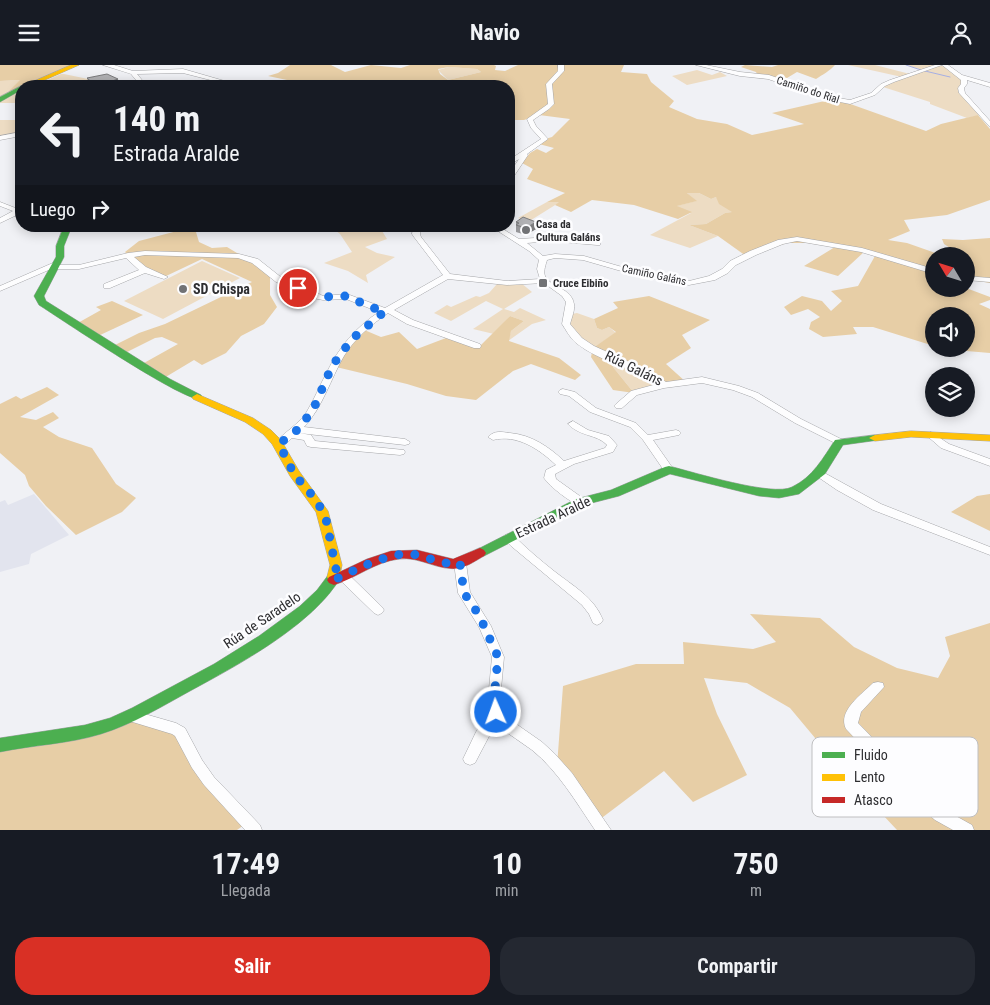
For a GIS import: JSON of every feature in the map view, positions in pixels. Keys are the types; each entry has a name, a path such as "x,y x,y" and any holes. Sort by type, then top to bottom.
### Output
{"street":[{"path":"40,80 76,65"},
{"path":"106,65 136,74 185,71 217,80"},
{"path":"515,161 545,139 533,127 530,119 551,104 549,84 561,71 561,65"},
{"name":"Camiño do Rial","path":"699,65 740,74 769,77 832,99 850,102 870,95 892,81 940,65"},
{"path":"945,65 964,79 964,84 961,88 962,93 990,125"},
{"path":"136,74 140,80"},
{"path":"960,76 990,85"},
{"path":"0,100 15,91"},
{"path":"0,138 15,135"},
{"path":"0,204 15,208"},
{"path":"0,221 15,213"},
{"path":"65,232 60,245 60,257 39,296 42,303 104,340 162,379 256,424 275,440 294,474 317,501 326,519 338,578 378,610"},
{"path":"416,232 419,241 444,268 447,276"},
{"path":"275,440 294,432 313,410 338,357 362,329 387,310 447,276 507,283 544,281 540,269 542,258 529,247 503,232"},
{"path":"517,241 551,239 597,243"},
{"name":"Camiño Galáns","path":"542,258 555,256 584,258 634,273 689,283 712,278 725,271 733,263 753,253 781,242 797,239 862,249 925,269"},
{"path":"0,289 54,266 79,267 128,255 145,253 239,256 255,261 279,280 316,296 347,296 370,307 387,310 410,322 478,346"},
{"path":"128,255 145,270 164,277"},
{"path":"107,286 145,270"},
{"path":"975,279 990,280"},
{"name":"Rúa Galáns","path":"544,281 568,298 570,303 566,324 580,342 626,365 646,372 664,385 702,380 736,387 755,395 798,421 839,442"},
{"path":"619,406 634,393 664,385"},
{"path":"563,392 572,394 593,410 633,425 646,438 669,470 770,494 795,491 819,473 827,464 839,442 911,434 990,437"},
{"path":"573,424 590,434 606,438 610,441 611,448 605,452 562,465 550,472 549,478 580,502"},
{"path":"294,432 406,443"},
{"path":"294,432 308,437 311,444 400,452"},
{"path":"646,438 676,433"},
{"path":"492,437 501,434 507,437 518,437 528,440 553,456 562,465"},
{"path":"931,435 945,446 990,463"},
{"name":"Estrada Aralde","path":"460,563 580,502 615,493 669,470"},
{"path":"819,473 841,488 877,507 990,551"},
{"path":"509,538 583,599 591,607 597,620"},
{"path":"338,578 377,562 406,554 445,563 460,563 464,593 479,615 498,657 495,689 496,712 504,723 537,745 554,762 567,777 604,830"},
{"name":"Rúa de Saradelo","path":"0,745 72,735 131,716 197,682 291,621 317,600 338,578"},
{"path":"860,737 851,725 850,719 856,709 878,687"},
{"path":"470,759 480,737 496,712"},
{"path":"131,716 176,729 180,732 197,764 209,781 255,830"},
{"path":"944,817 967,830"}],"shaded area":[{"path":"0,65 76,65 40,80 0,81"},
{"path":"290,65 331,65 345,72 371,65 401,68 410,65 494,65 496,66 495,70 505,71 518,65 624,65 621,72 647,74 651,82 674,101 669,107 697,119 727,124 752,135 804,124 772,113 829,100 842,101 926,131 941,124 978,115 990,129 990,200 947,215 904,220 910,231 888,240 907,243 925,249 925,297 975,297 975,291 990,297 990,300 979,304 990,309 990,353 975,352 975,307 925,307 925,343 873,327 853,327 857,334 823,337 809,329 811,322 820,317 808,309 791,315 784,307 802,296 822,301 831,311 842,301 831,291 858,286 875,256 864,252 838,276 804,266 835,247 808,243 787,243 746,256 718,236 689,225 706,224 725,213 732,212 719,204 716,197 711,199 699,193 687,193 697,201 677,206 692,212 678,219 634,205 592,200 571,212 555,205 559,202 547,202 565,193 527,179 533,169 522,163 530,153 537,149 546,153 554,148 539,144 545,139 552,137 570,119 539,115 524,120 515,120 515,80 448,80 287,80 268,76 278,73","holes":["449,67 477,69 481,72 448,80 440,74 438,69"]},
{"path":"745,65 772,67 778,65 835,65 816,79 797,72 782,81 758,76 756,72 741,67"},
{"path":"848,65 875,65 910,74 922,70 905,65 945,65 963,79 960,87 980,115 967,118 930,104 930,102 883,87 902,77"},
{"path":"449,67 477,69 481,72 448,80 438,70"},
{"path":"697,70 712,75 720,72 727,76 687,85 672,76"},
{"path":"64,74 93,80 47,80"},
{"path":"15,80 13,88 15,103 0,103 0,81"},
{"path":"15,85 15,92 9,91"},
{"path":"0,120 15,120 15,135 0,138"},
{"path":"687,193 699,193 711,199 716,197 733,212 725,213 706,224 689,225 718,236 690,248 650,235 691,213 676,206 696,201"},
{"path":"547,202 560,202 528,222 518,218"},
{"path":"173,232 196,232 199,242 212,248 227,247 267,271 270,274 270,295 277,307 264,324 241,336 226,353 202,365 194,360 164,378 144,363 178,344 162,337 155,338 127,352 115,345 139,333 165,324 252,282 202,259 164,277 133,261 125,252 139,241"},
{"path":"338,232 383,232 387,239 365,247 377,253 395,257 366,275 368,283 348,271 324,263 352,252"},
{"path":"990,238 990,283 975,280 975,247 949,247 944,244 942,239"},
{"name":"SD Chispa","path":"202,261 240,278 163,319 124,301"},
{"path":"521,283 532,292 504,309 514,312 520,308 546,320 532,324 508,341 511,331 524,321 510,316 494,334 473,329 503,309 486,301 451,321 434,313 447,305 451,307 476,296 480,297 489,293 497,284"},
{"path":"649,296 710,320 682,335 691,348 666,364 686,382 664,385 615,363 613,367 634,393 613,390 591,357 593,348 616,332 609,327 602,330 597,328 594,319 618,308 613,302"},
{"path":"112,301 143,315 98,336 76,324 101,310 96,307"},
{"path":"577,313 594,319 597,328 602,330 609,327 616,333 593,348 567,325 567,315"},
{"path":"510,316 524,321 511,331 509,341 559,358 581,375 575,380 531,364 513,371 476,400 446,396 407,384 332,366 362,329 381,337 399,332 417,349 446,338 478,348"},
{"path":"615,363 664,385 634,393 613,367"},
{"path":"47,387 59,395 20,417 36,420 53,412 59,418 43,427 59,437 92,448 116,484 136,498 122,512 76,535 46,506 29,486 25,475 0,453 0,404 16,396 21,399"},
{"path":"34,494 69,535 31,554 29,564 0,572 0,502 5,500 8,505"},
{"path":"990,494 990,531 951,512 977,496"},
{"path":"750,614 820,618 854,647 897,668 938,678 950,656 945,637 990,623 990,830 897,830 885,817 978,817 978,737 814,737 790,708 747,683 704,678 717,714 747,775 693,802 664,771 599,820 557,766 563,686 636,664 684,664 683,642 753,649 776,642"},
{"path":"131,716 168,726 248,822 237,830 0,830 0,745"}],"building":[{"path":"107,74 118,79 89,80 87,78"},
{"path":"523,217 536,222 526,228 516,225 519,223 516,222"}],"waterway":[{"path":"906,65 921,70"},
{"path":"925,71 950,77"}],"traffic: fast":[{"path":"0,100 15,91"},
{"path":"66,232 60,246 60,257 39,296 42,303 166,381 197,397"},
{"path":"480,553 580,502 615,493 669,470 759,492 779,494 795,491 821,471 839,442 875,438"},
{"path":"0,745 85,732 121,721 138,713 219,668 264,640 305,609 334,577"}],"traffic: slow":[{"path":"40,80 76,65"},
{"path":"197,397 249,420 267,432 277,442 294,473 322,511 336,565 334,577"},
{"path":"875,438 911,434 990,438"}],"traffic: jam":[{"path":"334,580 381,558 401,554 417,555 453,564 460,563 480,553"}],"place":[{"name":"Casa da Cultura Galáns","path":"526,230"},
{"name":"Cruce Eibiño","path":"543,283"},
{"name":"SD Chispa","path":"183,289"}],"route":[{"path":"298,288 323,298 347,296 370,307 385,311 352,339 332,366 313,410 297,430 279,444 294,474 323,510 336,569 334,580 363,567 398,555 417,555 434,561 460,563 464,593 485,626 498,657 494,705 496,712"}]}
